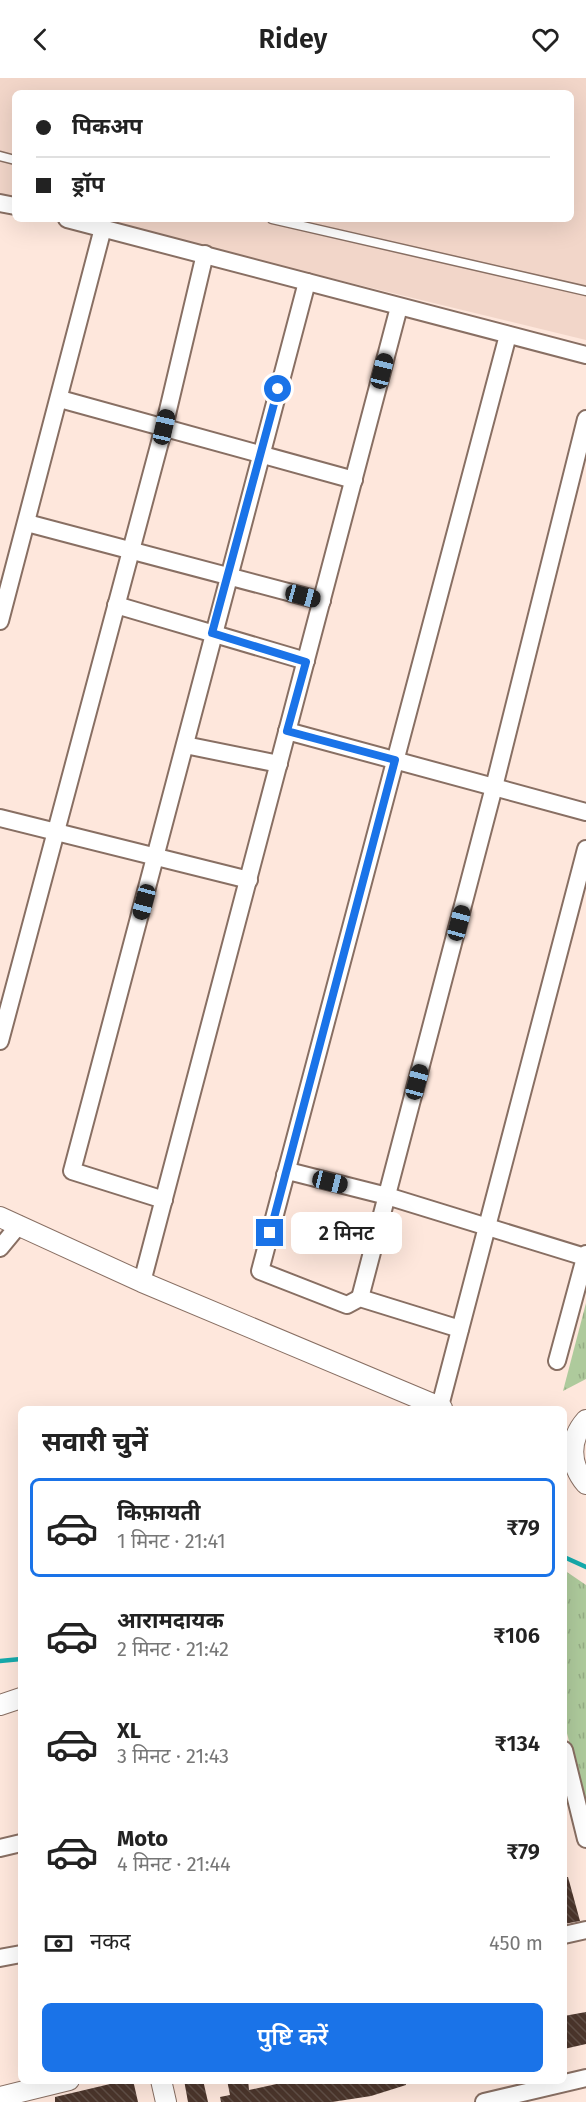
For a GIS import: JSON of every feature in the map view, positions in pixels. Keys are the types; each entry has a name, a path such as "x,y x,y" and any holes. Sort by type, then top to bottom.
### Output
{"street":[{"path":"79,222 586,355"},
{"path":"0,621 103,228"},
{"path":"0,1041 164,427 206,254"},
{"path":"164,1200 72,1171 156,857 227,576 307,282"},
{"path":"142,1282 399,306"},
{"path":"460,1329 360,1298 347,1305 260,1271 508,335"},
{"path":"60,399 354,480"},
{"path":"360,1298 494,787 586,419"},
{"path":"27,523 322,601"},
{"path":"117,605 306,662"},
{"path":"287,731 586,812"},
{"path":"185,744 279,764"},
{"path":"0,818 249,880"},
{"path":"441,1406 586,849"},
{"path":"285,1175 292,1172 387,1196 586,1256 557,1360"},
{"path":"0,1217 142,1282 436,1406"},
{"path":"0,1248 19,1225"},
{"path":"577,1426 573,1452 574,1465 586,1484"},
{"path":"567,1476 586,1484"},
{"path":"0,1705 18,1699"},
{"path":"567,1762 586,1839"},
{"path":"0,1848 18,1844"},
{"path":"567,1934 586,1930"},
{"path":"0,1958 18,1955"},
{"path":"567,2082 586,2078"},
{"path":"10,2098 56,2084"},
{"path":"162,2084 166,2102"},
{"path":"484,2102 560,2084"}],"lane":[{"path":"285,222 586,291"}],"shaded area":[{"path":"0,78 586,78 586,340 99,222 574,222 574,90 12,90 12,200 0,198"}],"green space":[{"path":"586,1303 586,1379 563,1391"},
{"path":"567,1572 586,1585 586,1810 567,1733"}],"building":[{"path":"567,1877 568,1877 580,1921 567,1923"},
{"path":"586,2012 586,2044 567,2048 567,2015"},
{"path":"110,2084 134,2084 138,2102 55,2102 55,2097"},
{"path":"185,2084 204,2084 208,2102 188,2102"},
{"path":"228,2084 248,2084 249,2090 276,2084 406,2085 371,2096 332,2102 221,2102 220,2097 230,2095"}],"waterway":[{"path":"567,1558 586,1567"},
{"path":"0,1661 18,1659"}],"route":[{"path":"270,1233 395,760 287,731 306,662 212,633 278,389"}]}
